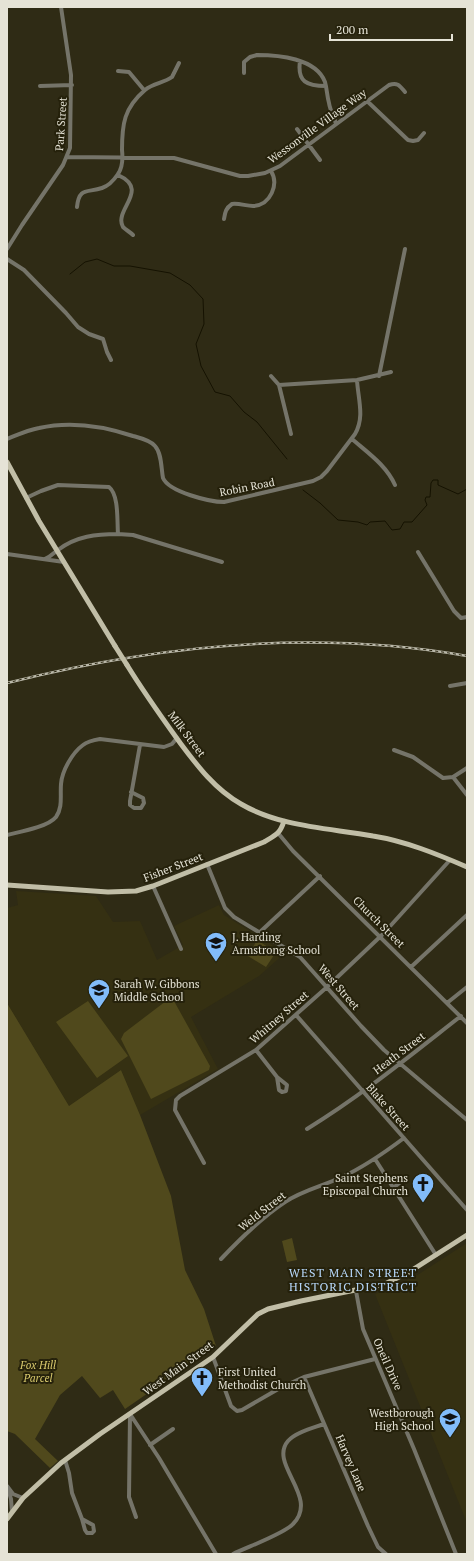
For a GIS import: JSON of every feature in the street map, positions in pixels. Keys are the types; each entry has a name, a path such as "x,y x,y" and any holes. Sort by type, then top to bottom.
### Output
{"main road":[{"name":"Milk Street","path":"7,462 26,498 64,562 146,696 206,775 225,794 248,809 284,821 395,840 466,865"},
{"path":"278,833 281,830 284,821"},
{"name":"Fisher Street","path":"7,885 118,892 136,891 153,886 264,842 278,833"},
{"name":"West Main Street","path":"7,1519 23,1498 65,1460 100,1434 213,1357 249,1321 263,1311 315,1298 356,1291 393,1281 467,1235"}],"street":[{"name":"Park Street","path":"7,249 67,157 70,139 72,85 70,61 61,7"},
{"path":"244,73 244,62 250,57 263,55 300,61 312,65 322,74 336,124"},
{"path":"300,61 299,73 304,80 312,86 326,86"},
{"path":"77,207 78,197 83,192 106,186 118,175 123,158 124,120 130,107 144,90 150,86 169,79 178,63"},
{"path":"118,71 129,72 144,90"},
{"name":"Wessonville Village Way","path":"67,157 174,158 240,176 256,176 271,171 309,145 383,89 393,84 400,85 405,92"},
{"path":"40,86 72,85"},
{"path":"367,101 408,140 418,140 424,133"},
{"path":"297,129 320,160"},
{"path":"224,219 228,206 232,204 254,206 266,201 274,188 275,180 271,171"},
{"path":"118,175 128,181 132,190 122,220 124,227 133,235"},
{"path":"378,376 405,249"},
{"path":"7,259 24,270 78,327 89,334 103,339 111,360"},
{"path":"279,385 356,380 391,372"},
{"path":"271,376 279,385 291,434"},
{"name":"Robin Road","path":"7,439 47,426 93,426 111,429 146,440 155,445 159,453 163,478 171,487 215,502 224,502 313,481 321,477 352,439 360,426 361,418 356,380"},
{"path":"352,439 381,464 390,475 395,485"},
{"path":"26,498 58,485 109,487 113,491 115,497 118,534"},
{"path":"45,559 53,555 57,550 76,540 91,535 118,534 133,535 222,562"},
{"path":"418,552 457,615 462,618 467,617"},
{"path":"7,554 64,562"},
{"path":"450,686 467,683"},
{"path":"7,835 47,823 55,818 60,811 61,783 63,775 71,758 83,744 100,740 164,747 172,744 177,738"},
{"path":"131,792 140,744"},
{"path":"394,750 413,757 443,778 453,777 467,768"},
{"path":"453,777 467,794"},
{"name":"Church Street","path":"278,833 293,851 320,876 467,1023"},
{"name":"Whitney Street","path":"204,1163 175,1110 175,1101 178,1097 256,1050 381,937 450,860"},
{"name":"West Street","path":"207,864 225,908 234,917 300,957 360,1026 399,1064 467,1120"},
{"path":"260,932 320,876"},
{"path":"153,886 181,949"},
{"path":"411,967 467,915"},
{"path":"447,1003 467,987"},
{"name":"Blake Street","path":"296,1015 467,1210"},
{"name":"Heath Street","path":"307,1129 363,1092 461,1016"},
{"path":"256,1050 277,1077"},
{"name":"Weld Street","path":"221,1260 253,1228 286,1202 314,1187 342,1177 375,1159 404,1138"},
{"path":"375,1159 436,1255"},
{"path":"393,1188 402,1180"},
{"name":"Oneil Drive","path":"356,1291 362,1324 375,1359 412,1442 456,1554"},
{"path":"213,1357 231,1406 237,1411 242,1410 304,1376 375,1359"},
{"name":"Harvey Lane","path":"304,1376 372,1535 378,1547 386,1554"},
{"path":"130,1414 216,1554"},
{"path":"130,1414 129,1497 136,1518"},
{"path":"233,1554 288,1528 298,1518 301,1511 301,1502 285,1461 284,1448 288,1441 294,1436 324,1424"},
{"path":"150,1446 173,1429"},
{"path":"65,1460 69,1473 72,1494 82,1519"},
{"path":"8,1488 13,1494 23,1498"},
{"path":"8,1488 12,1512"}],"shaded area":[{"name":"Sarah W. Gibbons Middle School","path":"16,891 96,896 113,922 140,921 157,960 183,945 174,926 219,905 224,915 285,953 259,976 191,1017 218,1069 140,1115 121,1070 69,1106 7,1003 7,908 18,905"},
{"name":"Westborough High School","path":"467,1243 467,1523 375,1294 396,1286 419,1274"}],"green space":[{"path":"257,940 276,952 266,967 248,956"},
{"path":"88,1001 128,1056 97,1078 56,1022"},
{"path":"166,1001 174,1001 210,1066 209,1070 151,1099 121,1039 124,1033"},
{"name":"Fox Hill Parcel","path":"7,1003 69,1106 121,1070 171,1196 185,1270 204,1309 216,1346 125,1409 113,1390 100,1398 82,1376 60,1395 35,1439 58,1461 50,1468 15,1434 7,1431"},
{"path":"292,1238 297,1260 287,1262 282,1241"}],"waterway":[{"path":"70,274 85,262 97,259 114,266 130,266 170,273 190,285 203,299 204,324 196,344 201,366 215,392 230,396 244,412 257,422 287,459"},
{"path":"303,490 338,520 358,522 367,525 370,522 385,521 392,530 400,529 404,522 412,522 427,505 425,500 426,497 430,497 431,483 433,480 438,480 438,485 458,494 467,489"}],"railway":[{"path":"7,683 121,659 236,645 352,643 409,648 467,656"}],"place":[{"name":"J. Harding Armstrong School","path":"216,962"},
{"name":"Sarah W. Gibbons Middle School","path":"99,1010"},
{"name":"Saint Stephens Episcopal Church","path":"423,1204"},
{"name":"First United Methodist Church","path":"202,1398"},
{"name":"Westborough High School","path":"450,1438"}],"district":[{"name":"WEST MAIN STREET HISTORIC DISTRICT","path":"353,1279"}]}
